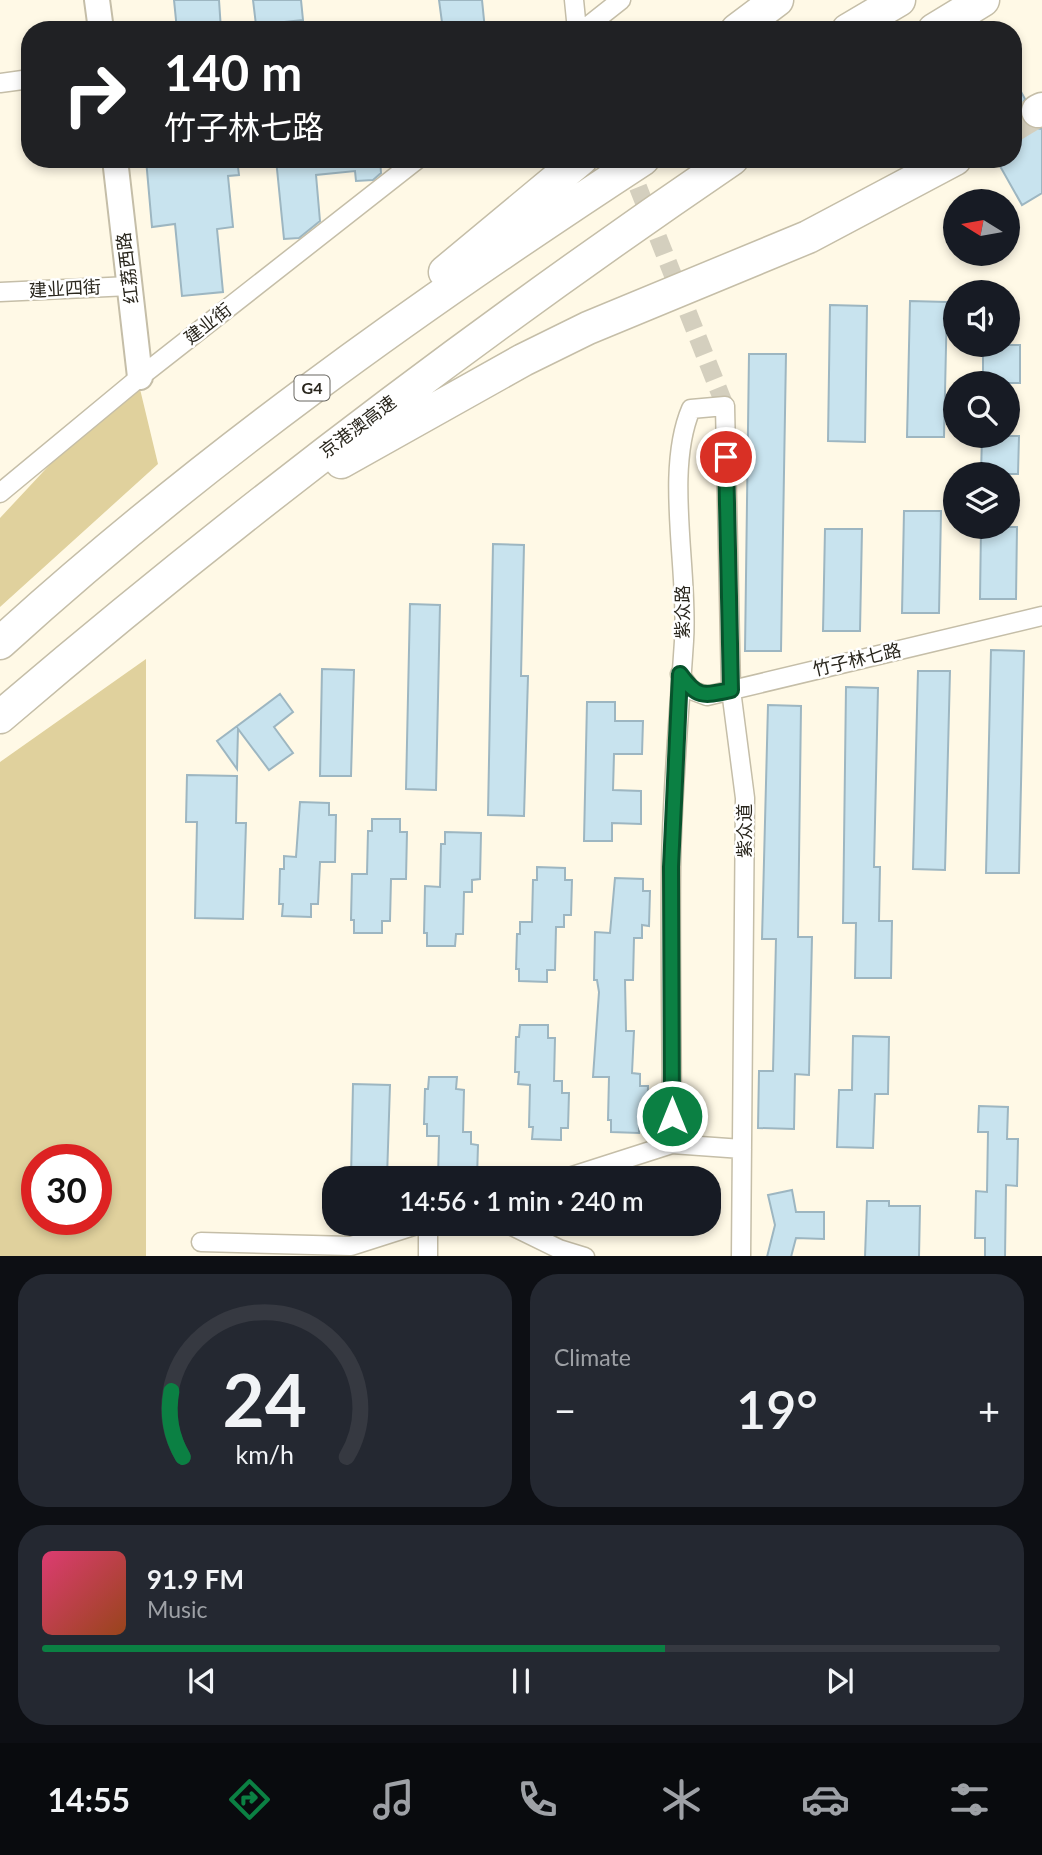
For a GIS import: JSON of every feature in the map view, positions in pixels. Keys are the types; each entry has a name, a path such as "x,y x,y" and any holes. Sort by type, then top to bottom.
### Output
{"highway":[{"path":"749,21 777,0"},
{"path":"863,21 899,0"},
{"path":"949,21 983,0"},
{"path":"259,426 570,168"},
{"name":"G4","path":"0,643 63,586 259,426 630,168"},
{"name":"京港澳高速","path":"0,717 211,541 497,323 719,168"},
{"path":"211,541 369,444 523,360 588,328 808,237 939,168"}],"main road":[{"path":"97,0 99,21"},
{"name":"红荔西路","path":"116,168 140,377"}],"street":[{"path":"574,0 576,21"},
{"path":"594,21 621,0"},
{"path":"0,83 21,80"},
{"name":"建业街","path":"0,492 140,377 407,168"},
{"name":"建业四街","path":"0,292 130,286"},
{"name":"紫众路","path":"672,1144 671,867 684,640 680,475 682,429 691,409 725,406"},
{"name":"紫众道","path":"725,406 731,690 745,798 741,1256"},
{"name":"竹子林七路","path":"680,674 691,690 707,696 1042,616"},
{"path":"603,1166 672,1144 742,1149"},
{"path":"201,1242 351,1246 383,1236"},
{"path":"426,1236 428,1256"},
{"path":"532,1236 559,1250 585,1256"}],"shaded area":[{"path":"140,389 158,464 0,607 0,518 56,458"},
{"path":"146,659 146,1256 0,1256 0,762"}],"building":[{"path":"174,0 219,0 220,21 176,21"},
{"path":"253,0 301,0 303,20 256,21"},
{"path":"439,0 482,0 484,21 442,21"},
{"path":"1022,120 1028,127 1042,129 1042,193 1022,205 1020,189 1013,189 1001,168 1022,168"},
{"path":"147,168 238,168 239,175 228,176 233,227 217,229 223,292 182,296 175,224 152,227"},
{"path":"277,168 381,168 381,173 373,180 356,181 355,171 316,175 320,221 299,238 284,239"},
{"path":"910,301 943,302 943,357 946,357 945,371 943,371 943,437 907,437"},
{"path":"830,305 867,306 865,442 828,441"},
{"path":"749,354 786,354 781,651 745,651"},
{"path":"983,357 1020,357 1020,371 983,371"},
{"path":"982,448 1019,448 1018,462 981,462"},
{"path":"904,511 941,511 939,613 902,613"},
{"path":"825,529 862,529 860,631 823,631"},
{"path":"981,539 1017,539 1016,599 980,599"},
{"path":"493,544 524,545 521,676 528,676 524,816 488,815"},
{"path":"410,604 440,605 436,790 406,789"},
{"path":"991,650 1024,651 1019,873 986,873"},
{"path":"322,669 354,670 351,776 320,776"},
{"path":"918,671 950,671 945,870 913,869"},
{"path":"846,687 878,688 874,867 880,867 879,921 892,921 891,978 855,978 856,923 843,923"},
{"path":"280,694 293,712 274,727 293,753 269,770 238,729 237,769 217,741"},
{"path":"587,702 615,702 615,721 643,721 642,754 614,754 613,790 641,791 641,824 612,823 612,841 584,841"},
{"path":"768,705 801,706 798,937 812,937 809,1075 795,1074 794,1129 758,1128 759,1071 773,1071 776,939 762,939"},
{"path":"187,775 237,776 236,823 246,823 243,919 195,918 197,822 186,822"},
{"path":"300,802 329,803 329,815 336,815 335,862 320,862 318,904 311,904 311,917 282,916 283,904 279,904 280,869 284,869 284,856 296,857"},
{"path":"372,819 400,819 400,832 407,832 406,879 391,879 390,921 382,921 382,933 354,933 354,920 351,920 352,874 367,874 368,831 372,831"},
{"path":"445,832 481,833 480,879 472,880 472,892 464,892 463,934 456,934 455,946 427,946 427,933 424,933 425,886 440,887 441,844 445,844"},
{"path":"537,867 565,868 565,880 572,880 571,915 564,915 564,927 556,927 555,970 547,970 547,982 519,981 519,969 516,969 520,922 532,922 533,880 537,880"},
{"path":"615,878 643,879 643,891 650,891 649,926 642,925 642,938 634,938 633,980 625,980 626,1031 634,1031 632,1073 640,1074 640,1086 648,1086 647,1121 639,1121 639,1133 611,1132 611,1120 608,1120 609,1077 593,1077 599,992 597,980 594,980 595,932 610,933"},
{"path":"520,1025 548,1025 548,1038 555,1038 554,1081 562,1081 562,1093 569,1093 568,1128 561,1128 561,1140 532,1139 533,1127 529,1127 530,1085 518,1084 519,1072 515,1072 516,1037 519,1037"},
{"path":"853,1036 889,1037 888,1094 875,1094 873,1148 837,1147 839,1090 852,1090"},
{"path":"429,1077 457,1077 456,1089 464,1090 463,1132 471,1132 471,1144 478,1145 477,1166 438,1166 439,1136 427,1136 427,1124 424,1124 425,1089 428,1089"},
{"path":"353,1084 390,1085 387,1166 351,1166"},
{"path":"979,1106 1008,1107 1007,1139 1018,1139 1017,1186 1006,1185 1005,1256 985,1256 985,1238 975,1238 976,1191 987,1192 988,1132 978,1132"},
{"path":"792,1190 796,1212 824,1212 824,1239 796,1238 791,1256 767,1256 775,1225 768,1195"},
{"path":"867,1201 889,1201 889,1206 920,1206 919,1256 865,1256"}],"tunnel":[{"path":"1022,121 1038,111"},
{"path":"630,168 725,406"}],"route":[{"path":"672,1116 671,867 680,674 691,690 707,696 731,690 726,457"}]}
